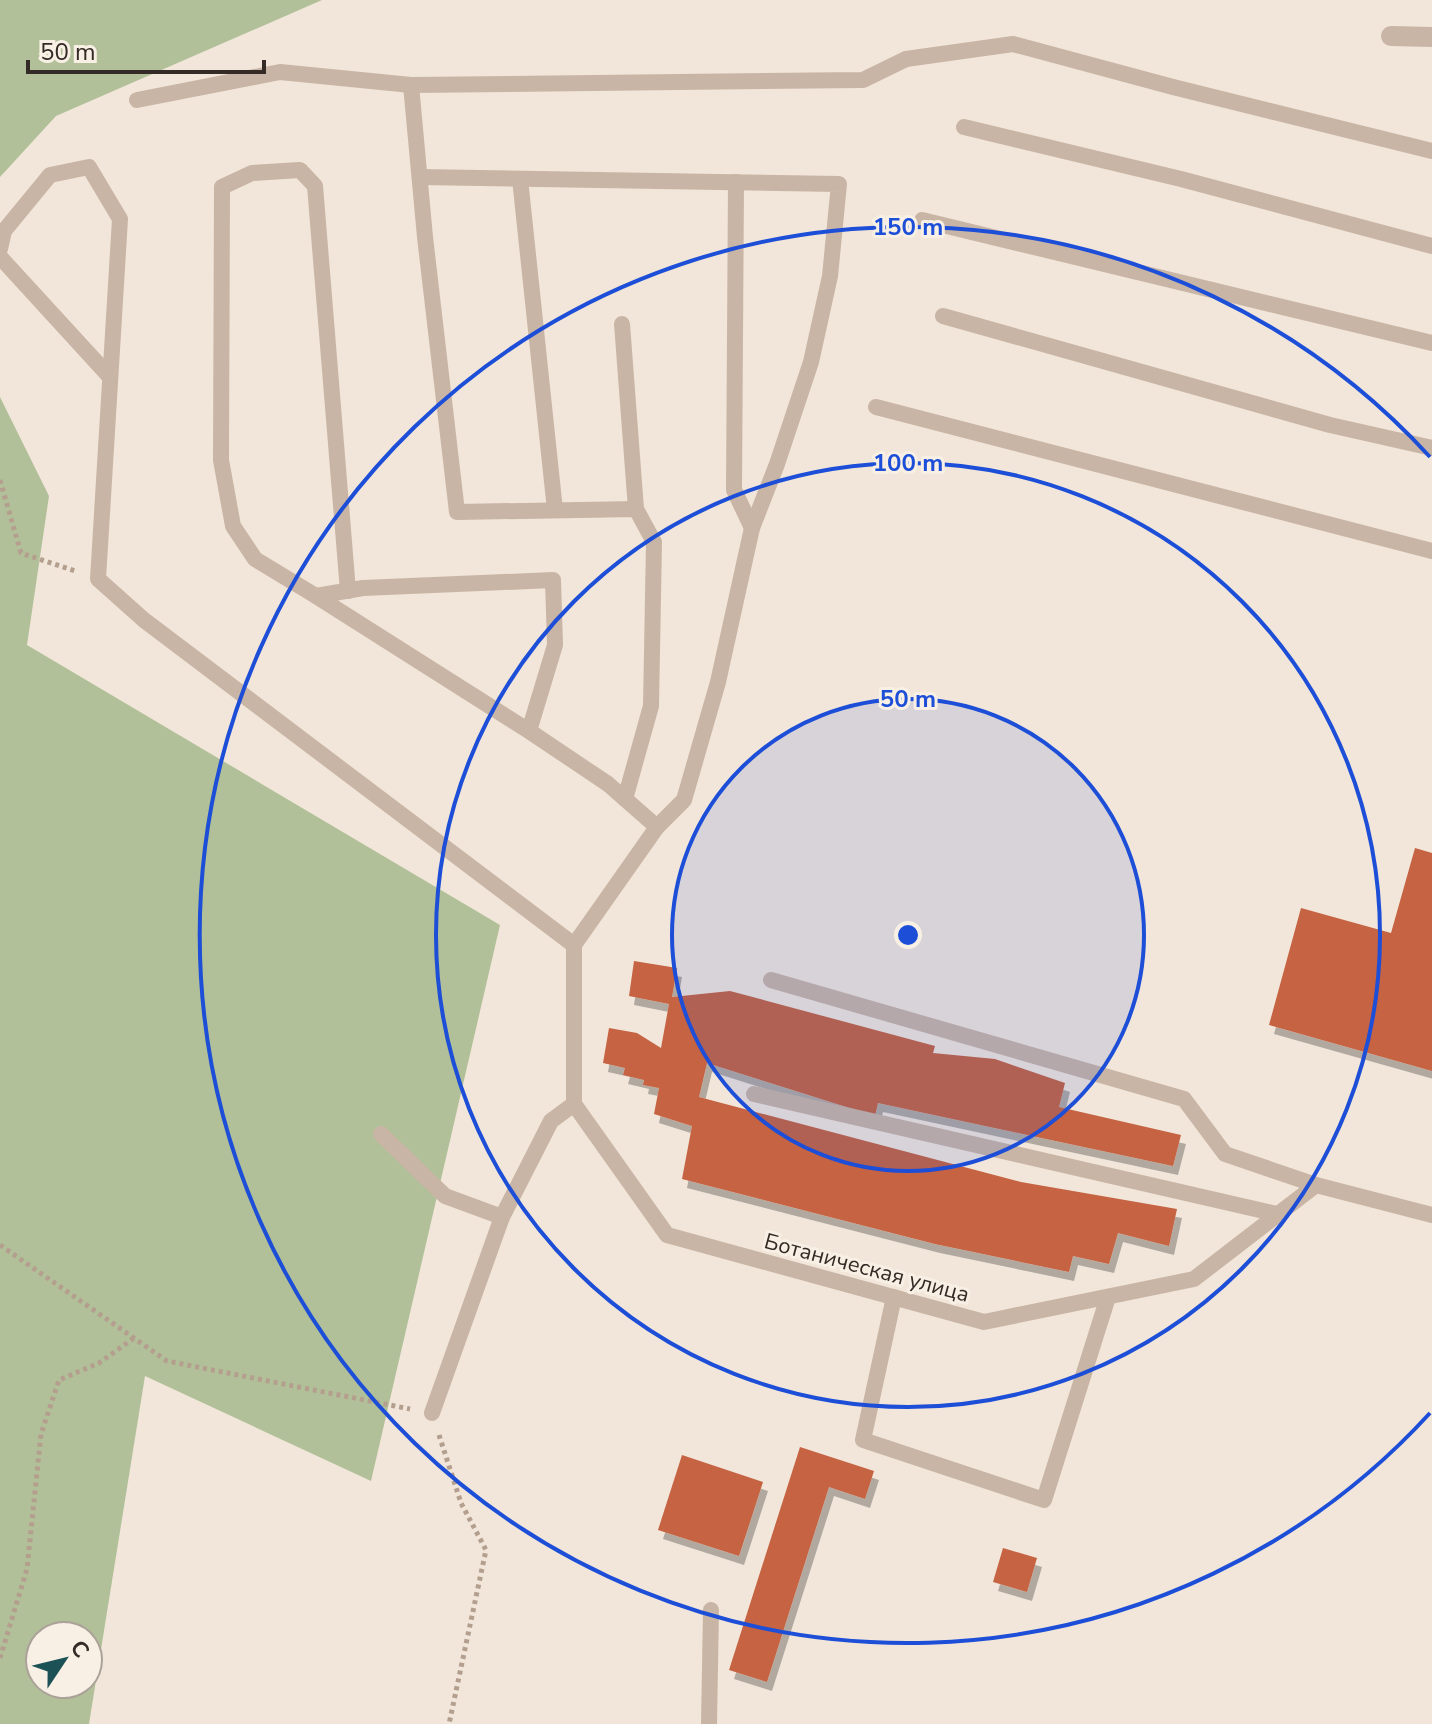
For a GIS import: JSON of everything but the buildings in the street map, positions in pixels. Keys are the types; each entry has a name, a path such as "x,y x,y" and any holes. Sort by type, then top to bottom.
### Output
{"street":[{"path":"1391,36 1432,37"}],"lane":[{"path":"137,100 280,72 411,85 863,80 906,59 1013,44 1432,151"},
{"path":"411,85 457,512 636,509"},
{"path":"964,127 1181,179 1432,246"},
{"path":"0,249 4,231 50,175 89,167 120,219 98,579 144,620 574,945"},
{"path":"348,591 315,186 300,170 252,173 222,187 221,460 233,526 255,559 529,731 608,784 657,827"},
{"path":"420,177 839,184 830,276 811,362 752,528 718,682 684,800 657,827 574,945 574,1104 551,1121 502,1217 432,1413"},
{"path":"520,179 555,510"},
{"path":"736,182 734,490 752,528"},
{"path":"922,220 1432,343"},
{"path":"0,257 110,377"},
{"path":"943,316 1330,425 1432,448"},
{"path":"622,324 636,509 654,542 651,706 625,799"},
{"path":"876,407 1432,551"},
{"path":"316,596 348,591 553,580 555,645 529,731"},
{"path":"771,980 1184,1099 1225,1154 1316,1185 1432,1215"},
{"path":"754,1094 1277,1214"},
{"name":"Ботаническая улица","path":"574,1104 667,1235 984,1322 1194,1279 1316,1185"},
{"path":"381,1134 445,1196 502,1217"},
{"path":"894,1297 863,1440 1044,1500 1108,1297"},
{"path":"709,1724 711,1610"}],"path":[{"path":"0,480 21,553 98,579"},
{"path":"0,1245 167,1361 432,1413 461,1503 486,1550 449,1724"},
{"path":"0,1658 27,1569 41,1434 59,1380 99,1363 134,1338"}],"green space":[{"path":"0,0 322,0 56,116 0,177"},
{"path":"0,397 49,496 27,645 500,925 371,1481 145,1376 104,1631 104,1620 24,1620 24,1700 93,1700 89,1724 0,1724"}]}
